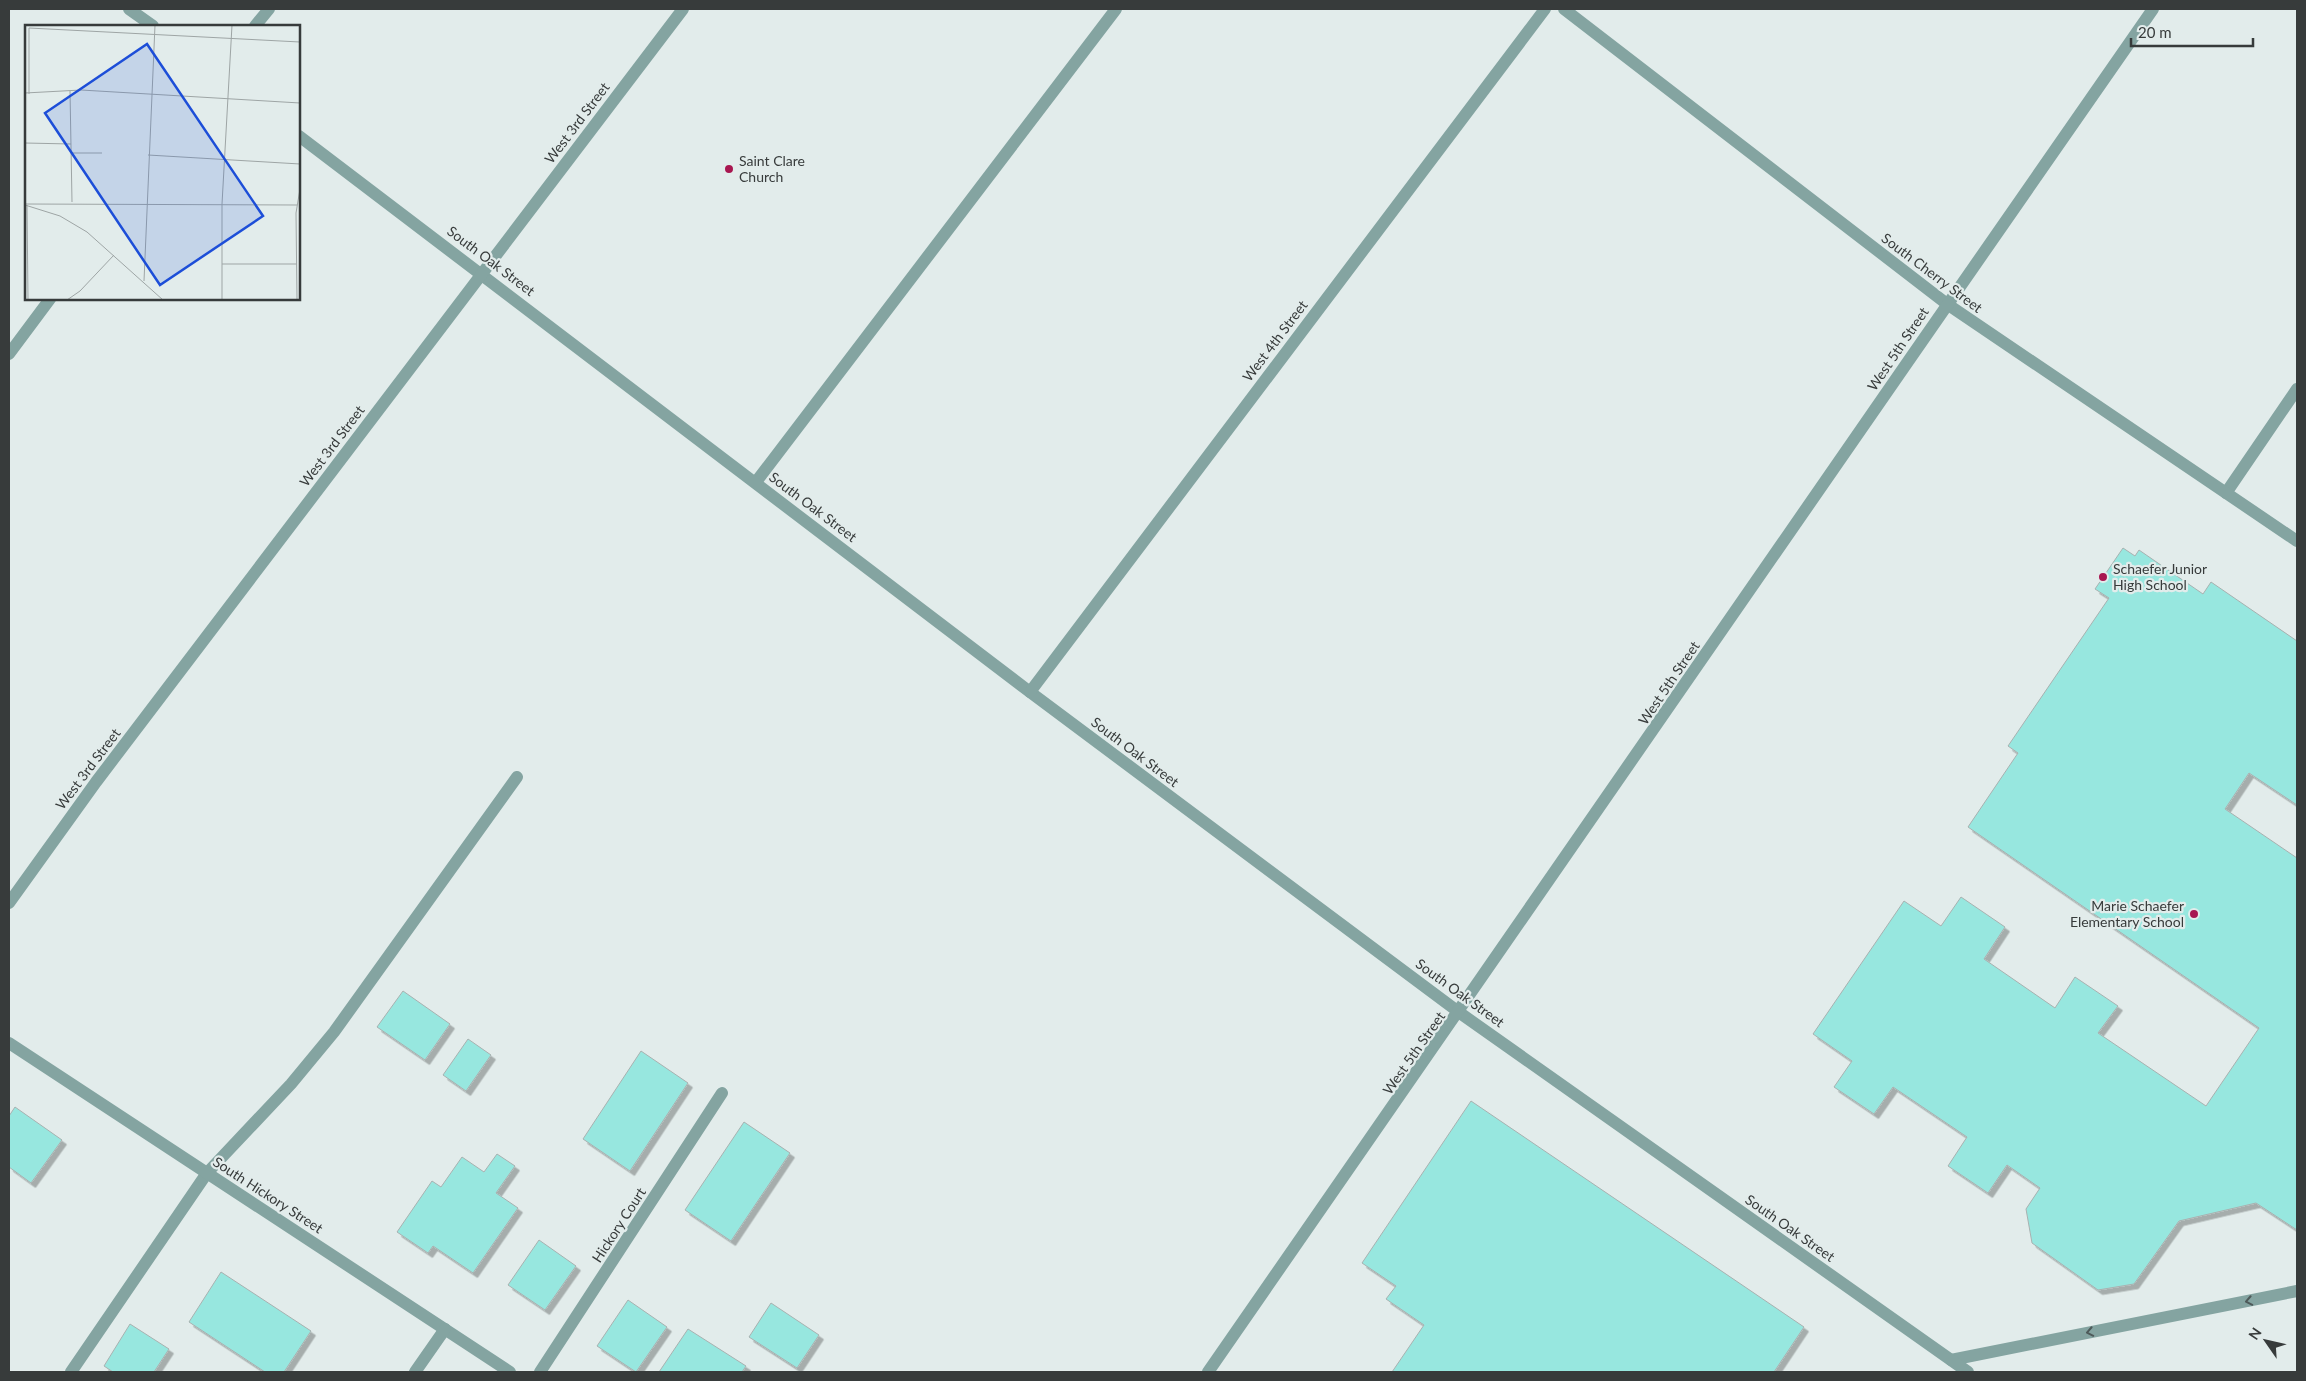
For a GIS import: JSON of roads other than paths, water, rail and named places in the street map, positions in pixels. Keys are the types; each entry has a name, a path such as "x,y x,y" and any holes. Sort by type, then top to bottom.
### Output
{"street":[{"path":"130,9 152,25"},
{"path":"256,25 269,9"},
{"name":"West 3rd Street","path":"9,903 96,782 683,9"},
{"path":"756,482 1116,9"},
{"name":"West 4th Street","path":"1030,692 1545,9"},
{"name":"South Cherry Street","path":"1564,9 1947,304 2297,541"},
{"name":"West 5th Street","path":"1208,1372 1460,1013 1947,304 2153,9"},
{"name":"South Oak Street","path":"300,137 482,273 1030,692 1460,1013 1968,1372"},
{"path":"9,354 49,300"},
{"path":"2226,493 2297,389"},
{"path":"71,1372 207,1173 290,1084 334,1032 517,777"},
{"name":"South Hickory Street","path":"9,1043 510,1372"},
{"name":"Hickory Court","path":"540,1372 722,1093"},
{"path":"1951,1360 2297,1291"},
{"path":"415,1372 445,1329"}],"place":[{"name":"Saint Clare Church","path":"729,169"},
{"name":"Schaefer Junior High School","path":"2103,577"},
{"name":"Marie Schaefer Elementary School","path":"2194,914"}]}
